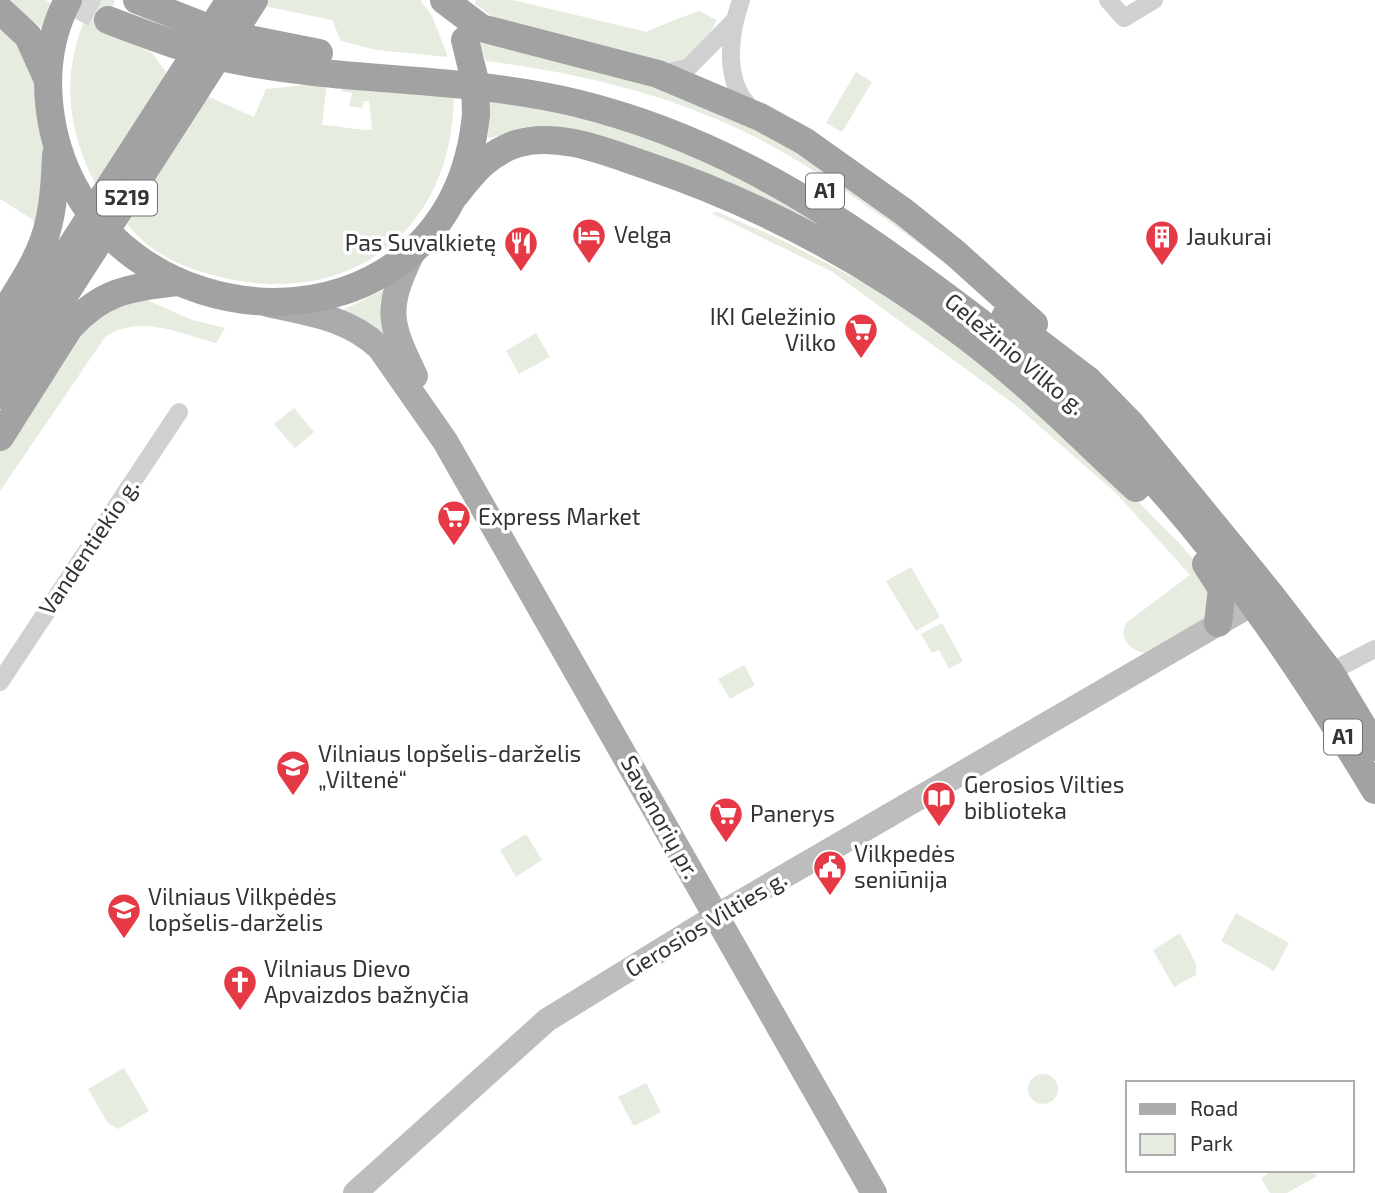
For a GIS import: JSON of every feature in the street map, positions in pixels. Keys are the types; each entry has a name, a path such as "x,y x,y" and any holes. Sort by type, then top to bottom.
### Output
{"highway":[{"path":"47,79 52,46 68,0"},
{"name":"A1","path":"137,0 186,21 258,43 521,84"},
{"name":"5219","path":"0,357 230,0"},
{"name":"5219","path":"0,395 254,0"},
{"path":"444,0 465,40 475,80 476,114 469,161 456,194"},
{"path":"444,0 470,22 488,30 658,74 761,117 804,141 955,253 1012,303 1077,387"},
{"path":"0,10 28,36 47,79 56,142 54,203 45,245 0,319"},
{"name":"A1","path":"108,20 180,46 238,61 521,84"},
{"name":"Geležinio Vilko g.","path":"521,84 636,103 691,122 756,152 816,185 971,291 1077,387 1131,424 1261,599 1375,790"},
{"path":"56,142 77,193 110,236 142,262 178,282 242,298 296,300 328,297 370,282 411,255 438,224 456,194 483,161 517,144 543,139 593,148 676,176 776,217 885,280 968,337 1129,482 1201,557"},
{"path":"0,437 69,328 82,313 118,291 178,282"},
{"path":"968,337 1077,387"},
{"name":"Geležinio Vilko g.","path":"1077,387 1110,435 1161,491 1261,599 1336,669 1375,747"},
{"path":"1161,491 1222,589 1218,623"}],"main road":[{"name":"Savanorių pr.","path":"411,255 393,301 395,330 444,441"},
{"name":"Savanorių pr.","path":"242,298 354,327 380,348 444,441 874,1193"},
{"name":"Gerosios Vilties g.","path":"355,1193 547,1020 716,916 1261,599"}],"street":[{"path":"741,0 733,22 732,73 744,103 761,117"},
{"path":"1108,0 1124,18 1154,0"},
{"path":"658,74 689,67 733,22"},
{"name":"Vandentiekio g.","path":"0,682 179,412"},
{"path":"1336,669 1375,649"}],"green space":[{"path":"3,0 45,0 56,6 45,30"},
{"path":"94,0 115,0 106,32 152,53 168,75 97,187 78,140 70,94 75,47"},
{"path":"268,0 420,0 432,16 448,57 376,50 341,41 332,20 264,6"},
{"path":"476,0 513,0 647,32 700,11 716,20 709,36 696,50 680,60 662,64 499,21 475,4"},
{"path":"0,24 13,37 24,56 40,104 47,155 47,178 44,205 37,229 32,219 0,199"},
{"path":"479,42 572,60 735,113 852,184 1009,313 868,207 809,168 745,132 710,116 637,91 562,73 486,61"},
{"path":"856,72 872,82 842,132 826,123"},
{"path":"327,83 322,125 356,129 372,129 369,101 364,101 362,108 349,106 352,93 342,91 344,85 454,95 449,143 435,185 414,220 386,249 351,269 312,281 268,284 220,277 180,264 156,251 126,222 207,96 254,117 266,89"},
{"path":"489,100 620,126 764,186 886,269 518,132 488,138"},
{"path":"718,212 780,239 876,289 969,353 1122,485 1178,542 1210,578 1212,614 1148,653 1132,648 1123,634 1126,623 1190,575 1116,493 1014,404 831,271 711,213"},
{"path":"383,290 380,305 386,340 365,321 343,310"},
{"path":"145,299 192,320 225,328 216,343 146,326 119,330 105,337 0,491 0,450 100,308"},
{"path":"536,333 550,357 519,374 506,351"},
{"path":"294,408 314,432 295,448 274,424"},
{"path":"911,567 940,617 916,631 886,581"},
{"path":"942,623 963,661 949,669 939,650 932,653 921,634"},
{"path":"744,665 755,685 730,699 718,679"},
{"path":"526,834 542,860 516,877 500,850"},
{"path":"1236,913 1289,943 1274,971 1221,941"},
{"path":"1180,933 1196,964 1196,975 1174,987 1153,950"},
{"path":"124,1068 149,1111 118,1129 108,1123 88,1089"},
{"path":"1043,1074 1054,1078 1058,1089 1054,1100 1043,1104 1032,1100 1028,1089 1032,1078"},
{"path":"646,1083 661,1112 634,1126 618,1097"},
{"path":"1271,1172 1314,1172 1317,1176 1287,1193 1270,1193 1261,1178"}],"tunnel":[{"path":"70,0 108,20"}],"place":[{"name":"Velga","path":"589,265"},
{"name":"Jaukurai","path":"1162,267"},
{"name":"Pas Suvalkietę","path":"521,273"},
{"name":"IKI Geležinio Vilko","path":"861,360"},
{"name":"Express Market","path":"454,547"},
{"name":"Vilniaus lopšelis-darželis „Viltenė“","path":"293,797"},
{"name":"Gerosios Vilties biblioteka","path":"939,828"},
{"name":"Panerys","path":"726,844"},
{"name":"Vilkpedės seniūnija","path":"830,897"},
{"name":"Vilniaus Vilkpėdės lopšelis-darželis","path":"124,940"},
{"name":"Vilniaus Dievo Apvaizdos bažnyčia","path":"240,1012"}]}
